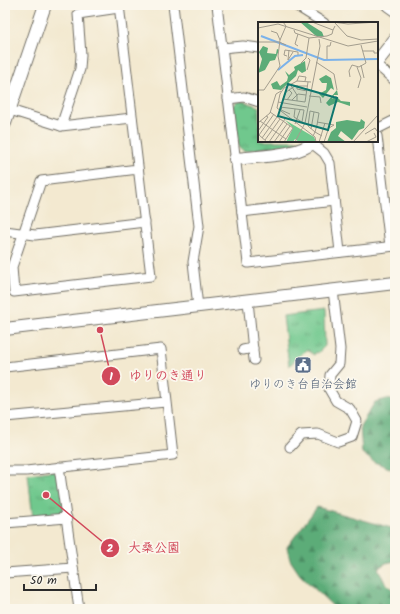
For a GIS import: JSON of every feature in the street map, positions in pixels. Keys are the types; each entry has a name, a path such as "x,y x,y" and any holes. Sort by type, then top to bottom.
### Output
{"street":[{"path":"5,123 45,5"},
{"path":"173,5 199,226 194,262 198,307"},
{"path":"217,5 248,263 393,246 378,142"},
{"path":"294,5 322,22"},
{"path":"388,5 395,10"},
{"path":"61,126 80,69 81,55 78,14 119,6 151,276 14,292 12,266 41,181 138,170"},
{"path":"378,63 395,39"},
{"path":"222,48 243,46 258,48"},
{"path":"378,65 395,81"},
{"path":"228,99 244,97 258,102"},
{"path":"10,110 61,126 132,118"},
{"path":"378,128 395,120"},
{"path":"235,159 290,152 312,142 324,153 330,163 340,252"},
{"path":"242,212 334,201"},
{"path":"5,231 34,235 145,222"},
{"path":"5,329 395,283"},
{"path":"290,447 301,436 318,434 338,442 352,438 357,421 350,409 336,401 329,389 330,375 339,364 340,349 333,290"},
{"path":"248,301 254,360"},
{"path":"243,350 253,348"},
{"path":"5,367 161,349 173,455 26,471 5,470"},
{"path":"5,417 166,402"},
{"path":"59,467 79,609"},
{"path":"5,523 67,518"},
{"path":"5,573 73,568"}],"green space":[{"path":"243,101 258,107 258,142 299,143 244,151 239,147 234,105 237,102"},
{"path":"324,311 325,346 314,355 307,349 289,366 283,316"},
{"path":"387,399 395,401 395,470 374,462 362,453 360,426 375,402"},
{"path":"58,470 66,517 33,519 28,474"},
{"path":"317,507 395,529 395,561 386,563 378,568 384,581 395,592 395,609 336,609 300,575 290,560 287,547"}],"place":[{"name":"ゆりのき通り","path":"100,330"},
{"name":"ゆりのき台自治会館","path":"303,365"},
{"name":"大桑公園","path":"46,495"}]}
